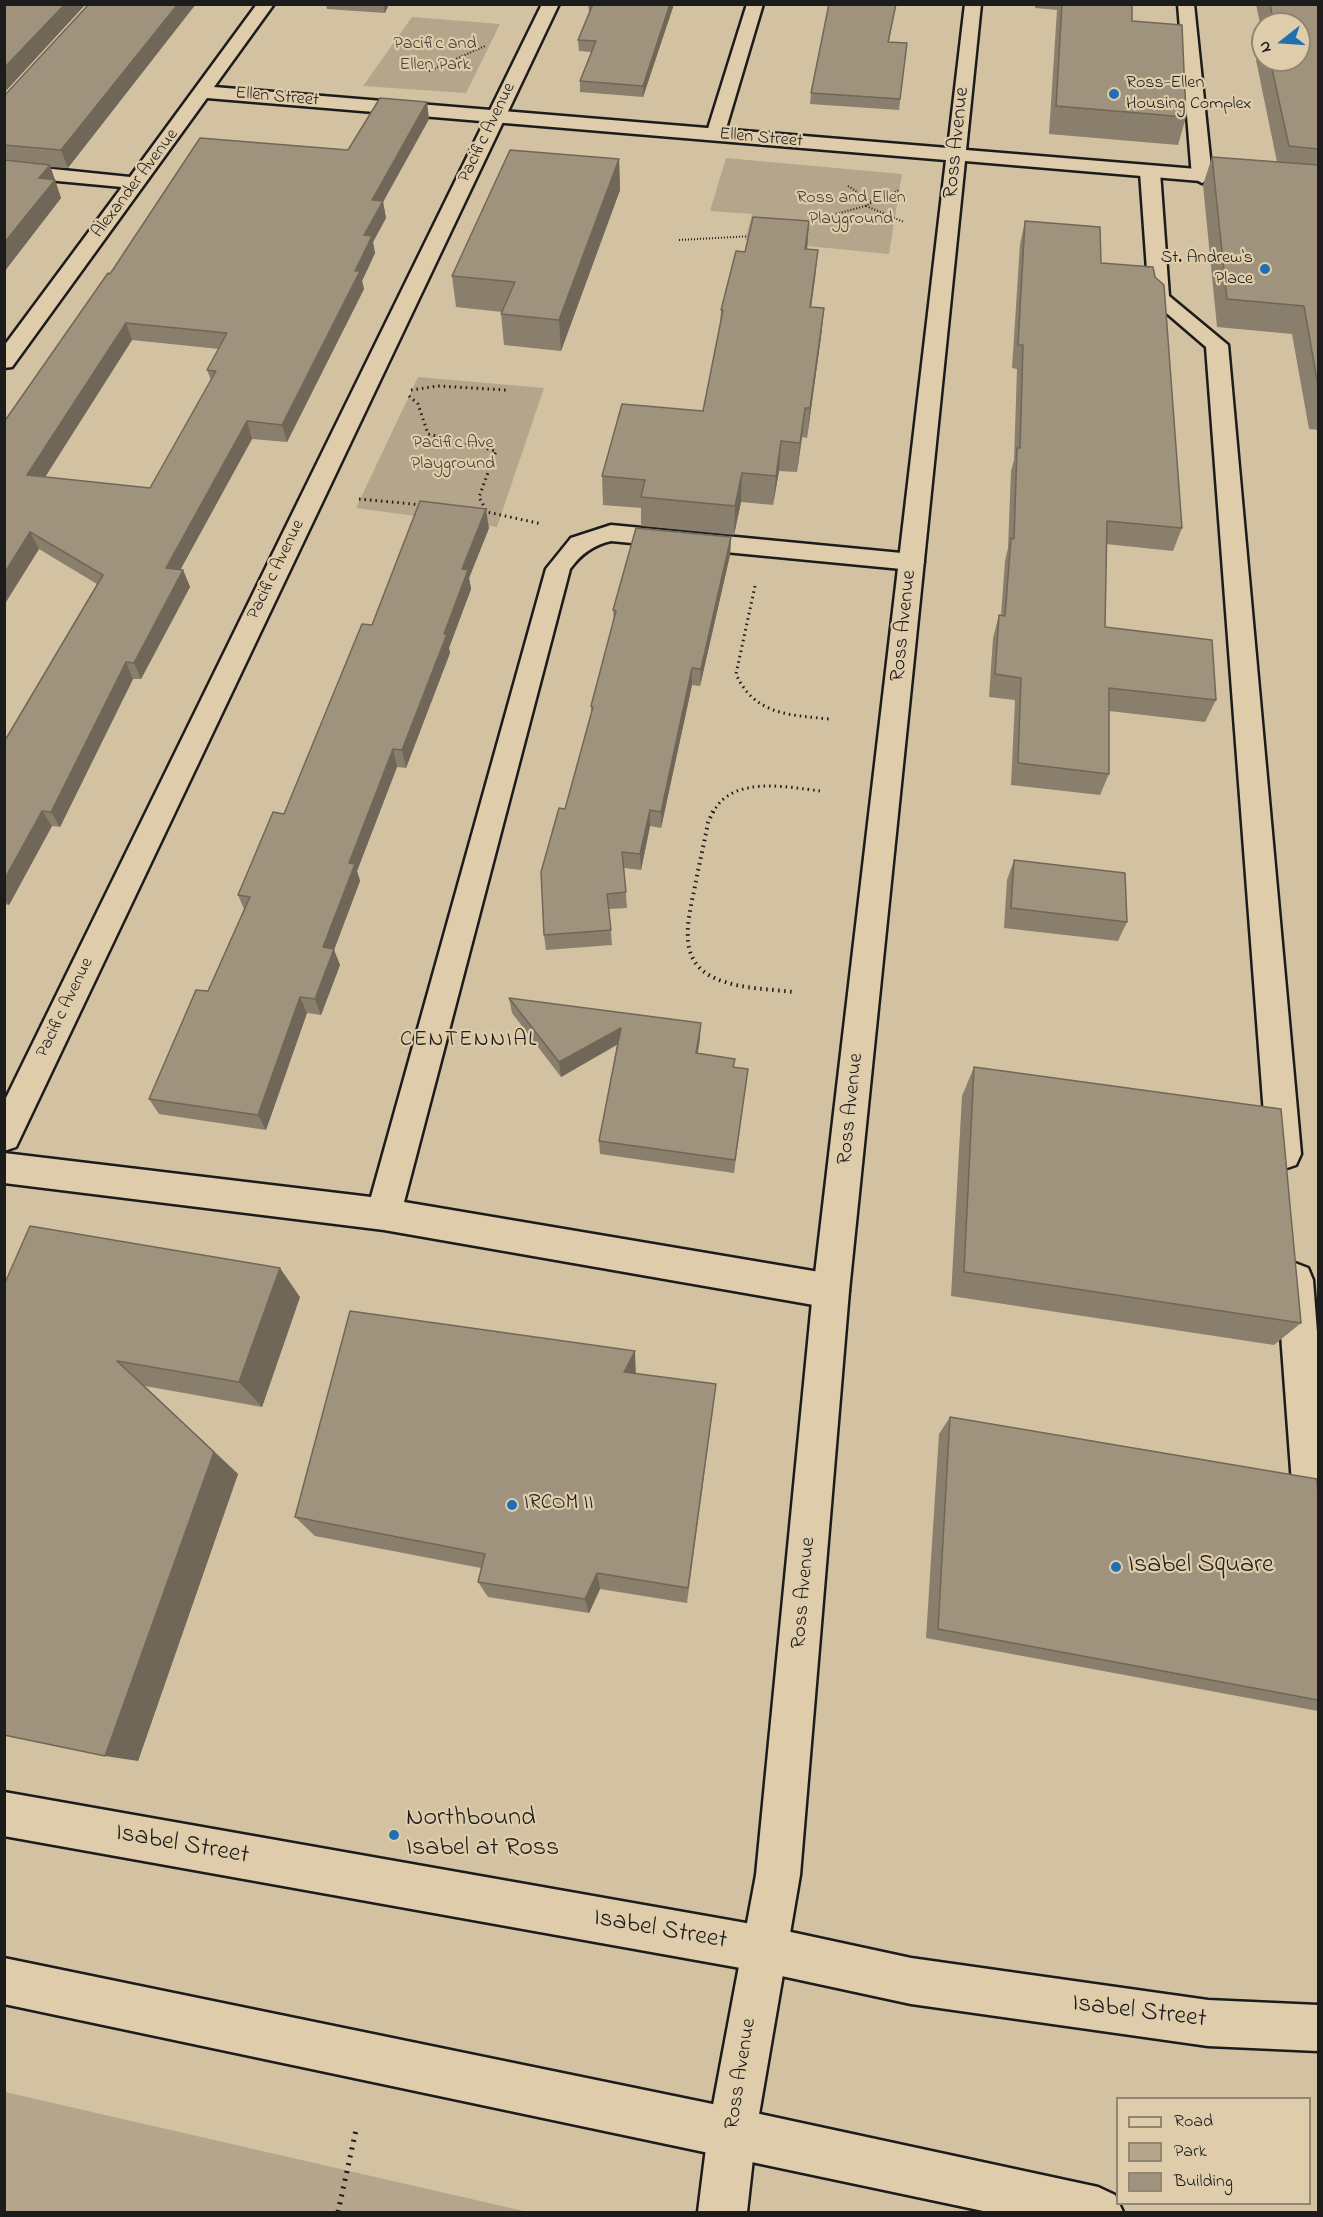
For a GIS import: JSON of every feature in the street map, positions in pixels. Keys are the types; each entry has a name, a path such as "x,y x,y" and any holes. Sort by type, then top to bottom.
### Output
{"street":[{"name":"Alexander Avenue","path":"4,362 204,92 266,4"},
{"name":"Pacific Avenue","path":"4,1137 551,4"},
{"path":"715,135 755,4"},
{"name":"Ross Avenue","path":"723,2212 732,2132 778,1875 831,1291 973,4"},
{"path":"1186,4 1202,177"},
{"name":"Ellen Street","path":"204,92 1318,185"},
{"path":"4,170 136,183"},
{"path":"1150,172 1159,298 1217,345 1287,1187"},
{"path":"384,1214 558,569 568,553 585,538 611,533 912,562"},
{"path":"4,1168 384,1214 831,1291"},
{"path":"1293,1258 1318,1565"},
{"name":"Isabel Street","path":"4,1814 763,1949 911,1980 1208,2023 1318,2028"},
{"path":"4,1981 732,2132 1098,2212"}],"path":[{"path":"422,75 486,45"},
{"path":"800,224 865,206 900,190"},
{"path":"865,206 904,222"},
{"path":"679,240 757,236"},
{"path":"487,512 479,497 496,451 428,434 418,404 405,392 438,386 506,390"},
{"path":"357,499 428,506"},
{"path":"475,510 549,525 585,538"},
{"path":"764,547 736,674 740,688 758,703 780,713 829,719"},
{"path":"793,992 734,984 702,974 687,950 685,933 708,823 712,810 721,800 734,791 753,786 820,791"},
{"path":"338,2212 356,2130"}],"green space":[{"name":"Pacific and Ellen Park","path":"412,17 500,24 466,93 363,86"},
{"name":"Ross and Ellen Playground","path":"726,158 902,174 889,254 745,240 752,214 710,211"},
{"name":"Pacific Ave Playground","path":"418,377 544,388 497,527 356,508"},
{"path":"5,2092 528,2212 5,2212"}],"building":[{"path":"4,4 65,4 4,68"},
{"path":"89,4 178,4 61,150 4,145 4,96"},
{"path":"593,4 670,4 643,86 580,81 596,41 578,40"},
{"path":"829,4 896,4 888,42 907,43 900,99 811,93"},
{"path":"1062,4 1132,4 1132,21 1182,25 1186,117 1056,106"},
{"path":"1270,4 1318,4 1318,149 1289,146 1273,72 1311,72 1311,12 1272,12"},
{"path":"380,98 427,102 372,200 383,201 364,235 372,236 355,271 360,271 282,425 247,421 166,568 183,570 134,663 126,662 51,812 42,811 4,880 4,742 103,575 30,532 4,574 4,422 108,273 110,274 200,138 348,150","holes":["126,323 227,333 207,370 216,371 150,488 27,475"]},
{"path":"510,150 619,159 559,320 501,314 515,282 452,276"},
{"name":"St. Andrew's Place","path":"1212,157 1318,165 1318,386 1304,306 1227,299"},
{"path":"4,160 50,165 39,178 55,180 4,243"},
{"path":"753,217 809,221 805,249 818,250 810,307 824,308 810,408 805,408 800,443 781,441 776,476 742,473 735,506 641,497 645,480 602,476 622,404 703,411 723,310 721,310 736,251 745,252"},
{"path":"1025,221 1100,227 1101,263 1153,267 1155,277 1164,285 1182,528 1107,521 1105,627 1212,640 1216,700 1109,688 1109,774 1018,763 1021,678 995,674 999,615 1005,616 1011,538 1014,539 1017,448 1020,448 1023,345 1018,345"},
{"path":"420,501 486,509 462,569 468,570 444,634 447,634 402,750 393,749 349,863 355,864 323,947 334,949 315,999 300,997 258,1115 149,1099 196,990 208,991 250,897 238,895 273,812 284,814 362,624 372,625"},
{"path":"636,528 731,537 701,669 692,668 661,812 650,810 640,854 622,852 626,892 607,894 611,930 544,935 541,872 559,808 565,809 593,707 591,706 616,611 613,610"},
{"path":"1014,860 1125,873 1127,922 1011,908"},
{"path":"509,998 701,1023 696,1053 735,1059 733,1067 748,1069 735,1160 599,1141 621,1028 559,1062"},
{"path":"974,1067 1281,1109 1301,1323 964,1272"},
{"path":"30,1226 280,1268 239,1382 117,1361 214,1452 105,1756 4,1735 4,1285"},
{"path":"350,1311 635,1351 624,1372 716,1384 688,1588 597,1573 585,1599 478,1582 485,1554 295,1517"},
{"name":"Isabel Square","path":"950,1417 1317,1479 1318,1700 938,1629"}],"place":[{"name":"Ross-Ellen Housing Complex","path":"1114,94"},
{"name":"St. Andrew's Place","path":"1265,269"},
{"name":"IRCOM II","path":"512,1505"},
{"name":"Isabel Square","path":"1116,1567"},
{"name":"Northbound Isabel at Ross","path":"394,1835"}],"district":[{"name":"CENTENNIAL","path":"469,1041"}]}
